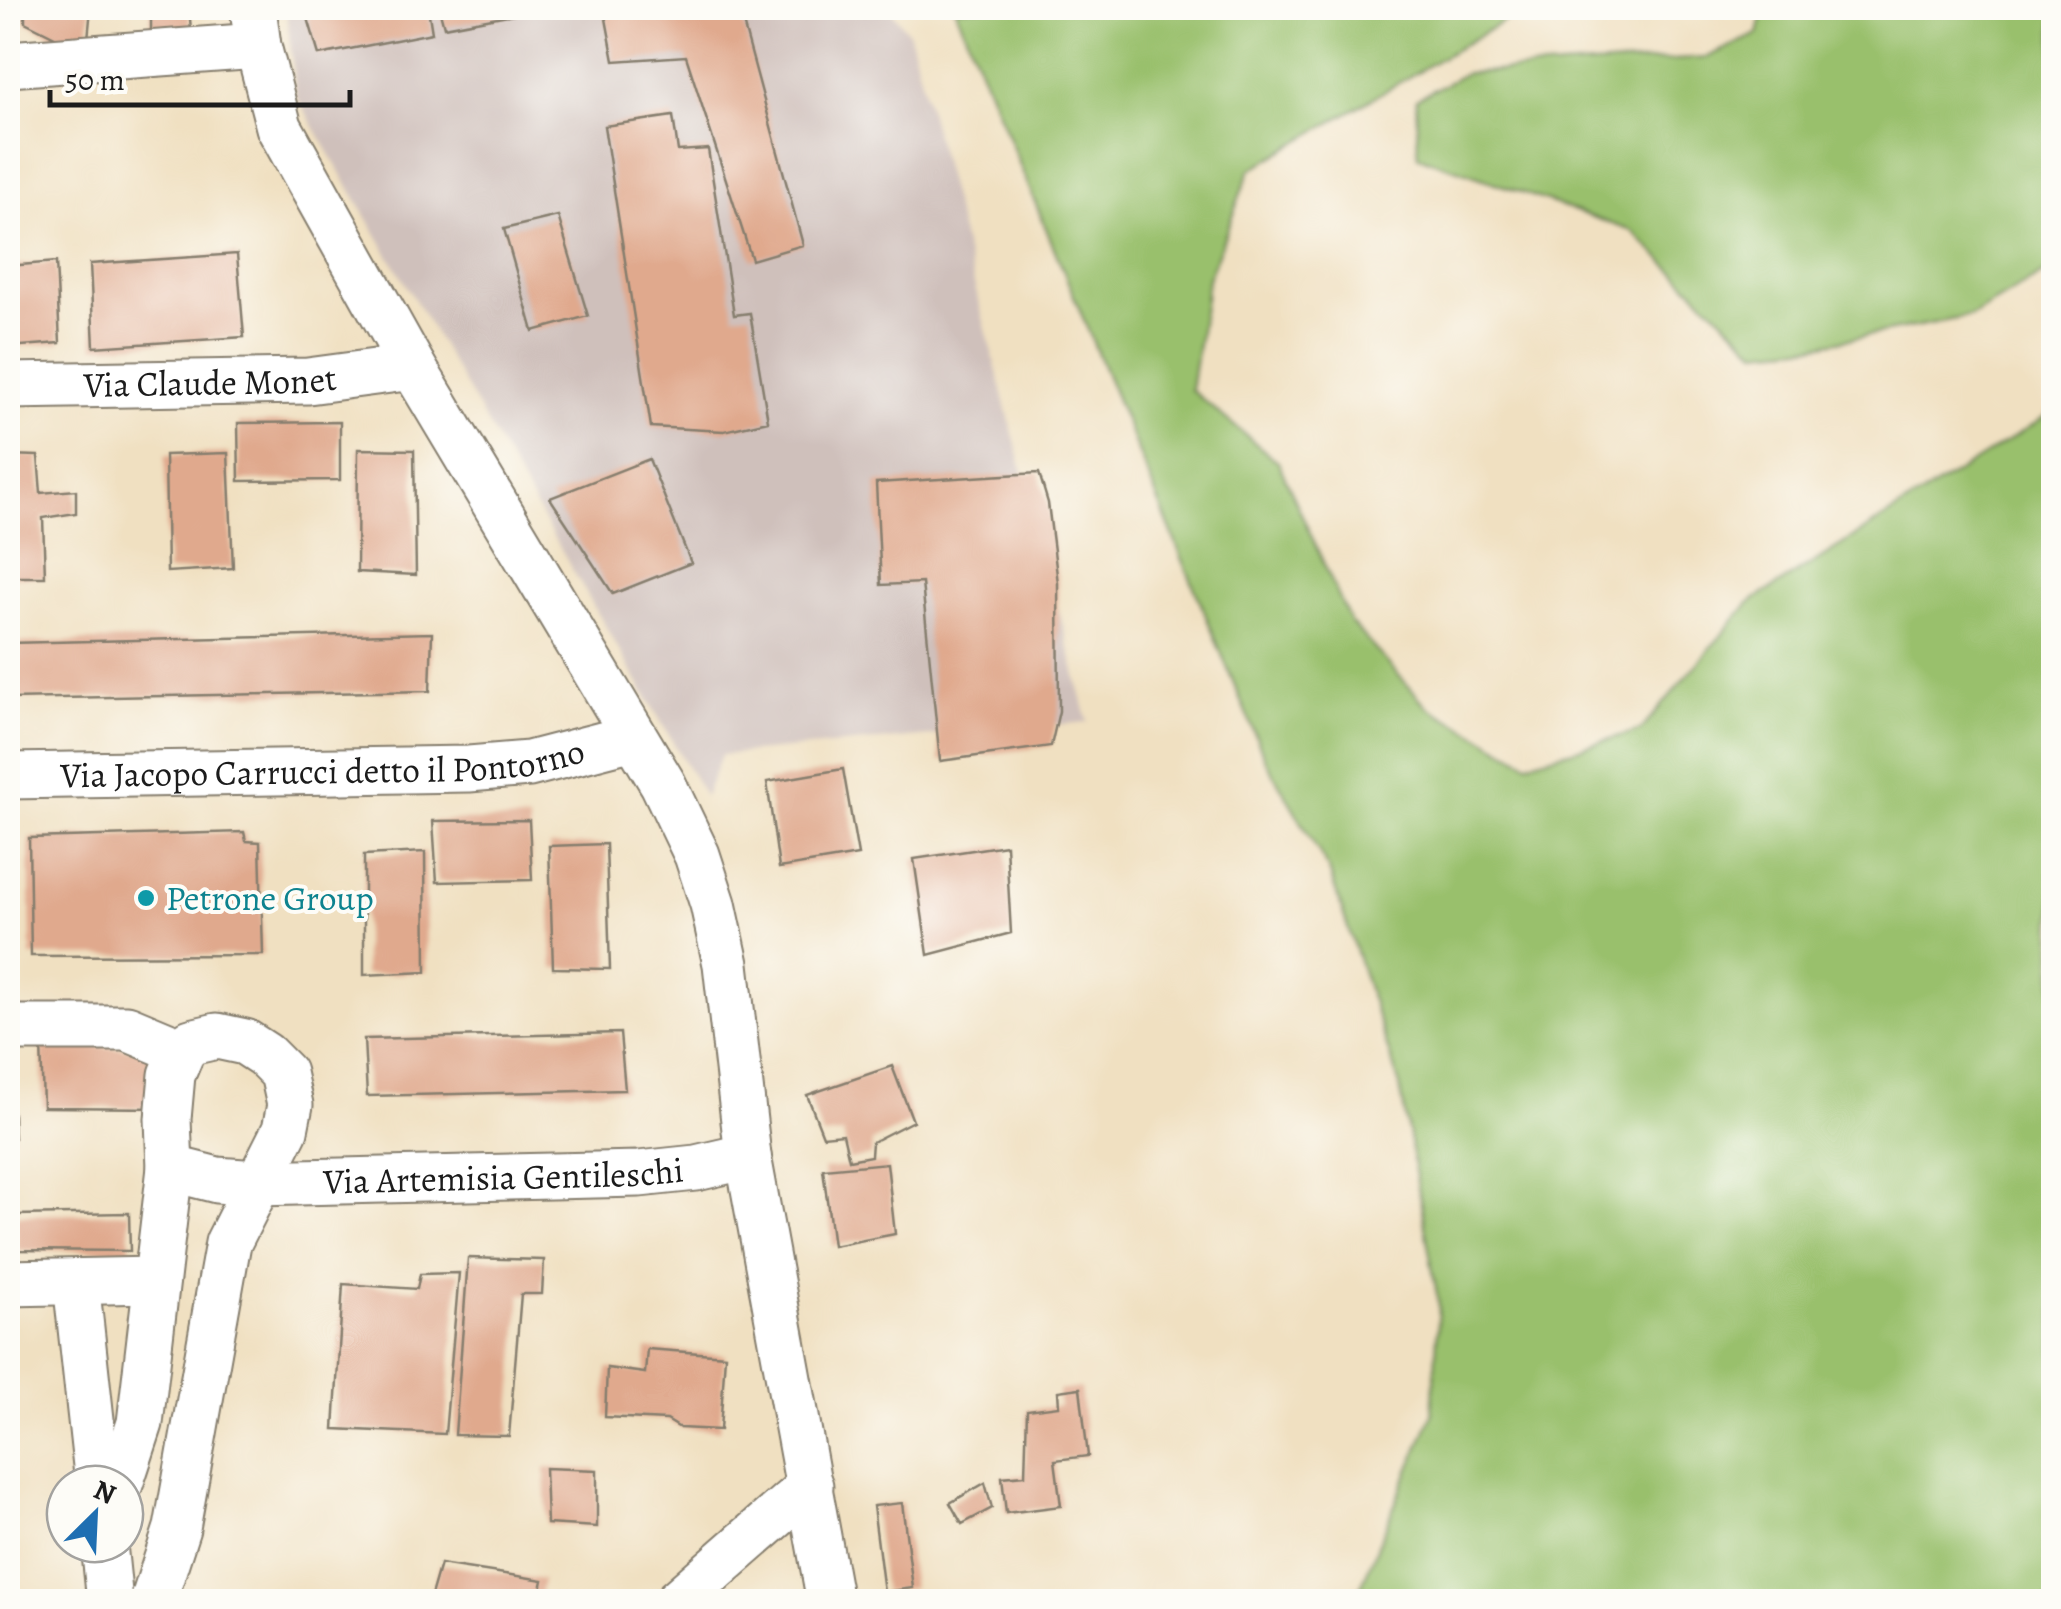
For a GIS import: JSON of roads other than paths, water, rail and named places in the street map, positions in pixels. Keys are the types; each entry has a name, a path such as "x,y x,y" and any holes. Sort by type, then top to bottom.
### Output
{"street":[{"path":"8,64 255,27 278,127 413,367 663,784 697,855 714,904 726,964 748,1156 830,1602"},
{"name":"Via Claude Monet","path":"8,386 308,381 413,367"},
{"name":"Via Jacopo Carrucci detto il Pontorno","path":"8,776 469,769 530,764 633,737"},
{"path":"8,1028 127,1028 182,1051 169,1095 170,1168 140,1424 127,1464"},
{"name":"Via Artemisia Gentileschi","path":"182,1051 190,1042 216,1036 245,1042 266,1055 283,1073 290,1105 285,1130 256,1182"},
{"name":"Via Artemisia Gentileschi","path":"170,1168 218,1180 256,1182 639,1174 696,1168 748,1156"},
{"path":"153,1602 177,1528 221,1269 236,1222 256,1182"},
{"path":"8,1283 155,1280"},
{"path":"76,1282 96,1464"},
{"path":"677,1602 810,1486"},
{"path":"106,1564 110,1602"}],"place":[{"name":"Petrone Group","path":"146,898"}]}
